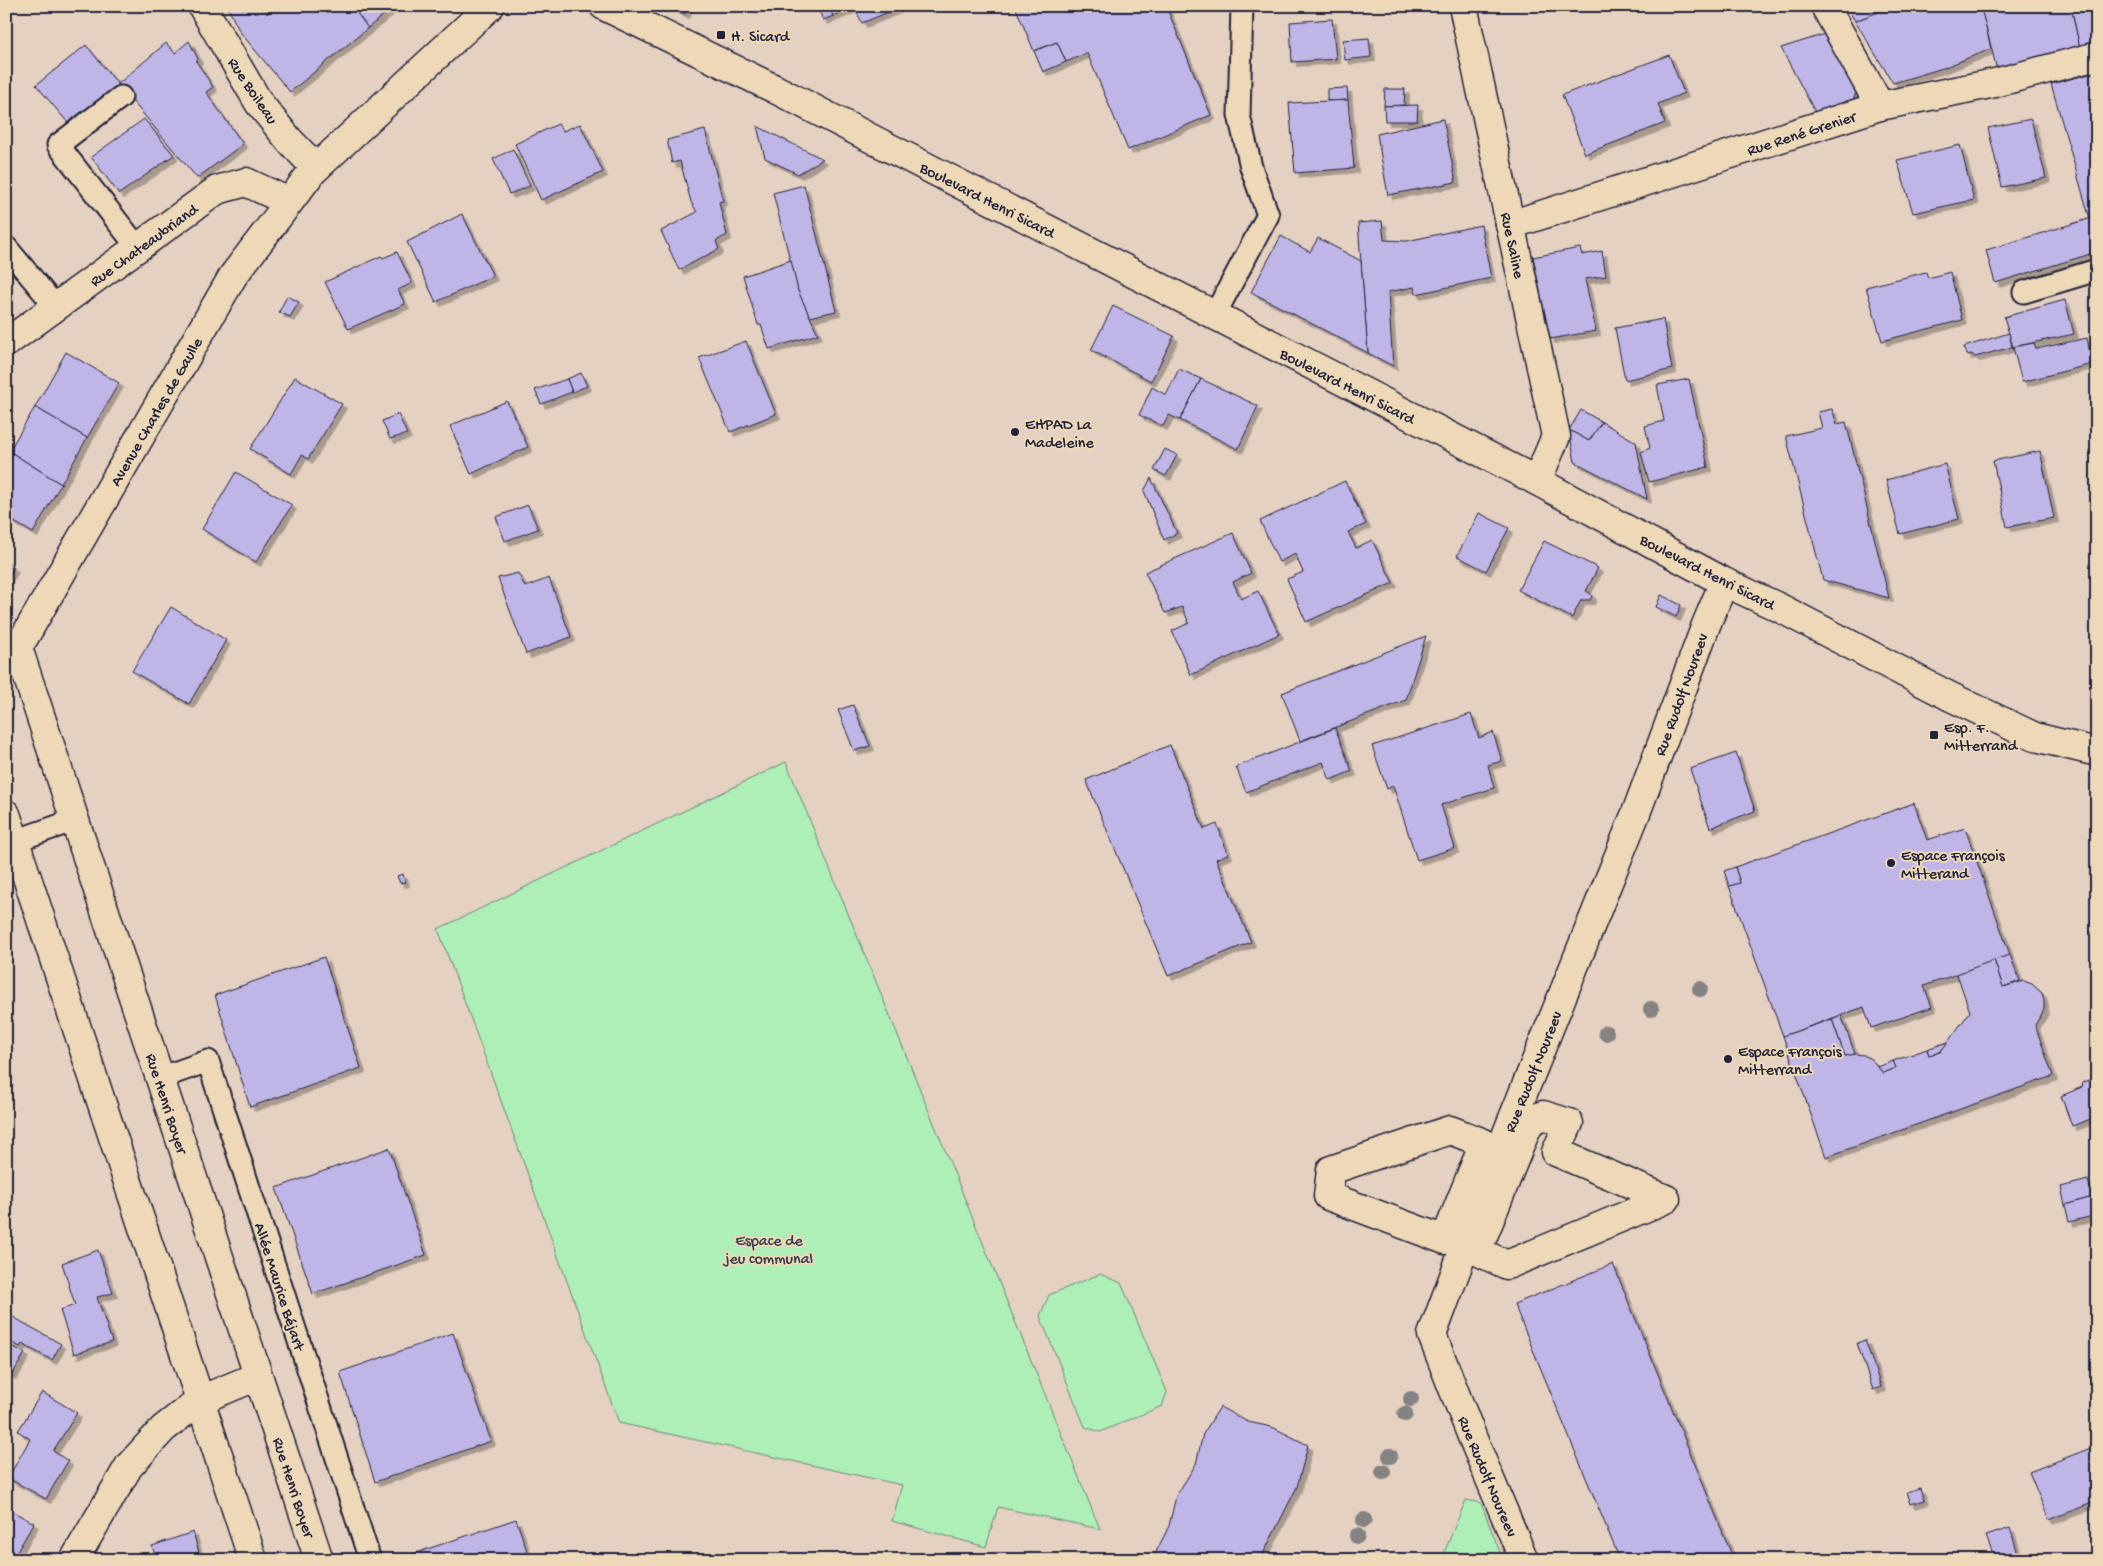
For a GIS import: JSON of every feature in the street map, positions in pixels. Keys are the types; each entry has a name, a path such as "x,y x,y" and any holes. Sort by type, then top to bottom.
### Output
{"street":[{"name":"Rue Boileau","path":"202,6 259,103 289,140 316,168"},
{"name":"Avenue Charles de Gaulle","path":"12,654 25,636 233,276 316,168 490,6"},
{"name":"Boulevard Henri Sicard","path":"604,6 776,89 1537,481 1724,582 1778,607 1951,697 2035,737 2097,752"},
{"name":"Rue Saline","path":"1463,6 1556,436 1537,481"},
{"path":"1825,6 1880,106"},
{"name":"Rue René Grenier","path":"1510,225 1880,106 1995,83 2097,56"},
{"name":"Rue Chateaubriand","path":"6,343 218,190 246,182 289,202"},
{"name":"Rue Rudolf Noureev","path":"1524,1560 1472,1439 1432,1335 1509,1128 1636,814 1706,625 1724,582"},
{"name":"Rue Henri Boyer","path":"12,654 75,820 319,1560"},
{"path":"6,814 11,842 253,1560"},
{"path":"1542,1116 1569,1123 1556,1152 1666,1199 1507,1265 1477,1251 1529,1123 1542,1116"},
{"path":"1450,1130 1484,1143 1445,1240 1328,1196 1331,1170 1450,1130"},
{"path":"74,1560 129,1466 163,1429 200,1400 258,1376"}],"lane":[{"path":"1214,316 1268,215 1251,167 1240,115 1242,6"},
{"path":"121,97 58,145 138,248"},
{"path":"6,246 56,307"},
{"path":"2024,292 2097,270"},
{"path":"11,842 75,820"},
{"name":"Allée Maurice Béjart","path":"160,1078 208,1061 370,1560"}],"green space":[{"name":"Espace de jeu communal","path":"786,762 1100,1529 998,1507 986,1547 892,1521 902,1485 619,1423 438,929"},
{"path":"1100,1274 1121,1283 1167,1392 1162,1406 1100,1432 1085,1427 1040,1316 1049,1295"},
{"path":"1466,1500 1481,1503 1503,1560 1441,1560"}],"building":[{"path":"227,6 263,6 267,14 276,6 352,6 368,28 290,92 240,32"},
{"path":"352,6 394,6 368,28"},
{"path":"668,6 688,6 685,14"},
{"path":"817,6 829,6 833,16 823,20"},
{"path":"829,6 903,6 862,23 854,7 833,16"},
{"path":"1015,6 1166,6 1211,115 1128,150 1087,53 1066,62 1057,42 1034,51"},
{"path":"1846,6 1894,6 1855,21"},
{"path":"1894,6 1981,6 1991,49 1943,68 1893,83 1855,21"},
{"path":"1988,6 2071,6 2080,48 1997,70 1981,8"},
{"path":"2071,6 2097,6 2097,43 2080,48"},
{"path":"1332,19 1336,59 1292,62 1290,22"},
{"path":"1825,34 1856,93 1853,100 1815,112 1781,48"},
{"path":"1369,38 1371,57 1345,60 1343,40"},
{"path":"189,41 198,59 196,61 213,87 206,92 243,144 197,178 118,84 166,43 175,53"},
{"path":"1057,42 1066,62 1043,72 1034,51"},
{"path":"86,45 118,84 69,124 36,85"},
{"path":"1669,55 1684,93 1658,104 1665,123 1585,154 1562,95"},
{"path":"2097,72 2097,217 2090,219 2051,84"},
{"path":"1347,88 1348,100 1327,101 1327,89"},
{"path":"1385,89 1405,89 1404,105 1384,106"},
{"path":"1348,100 1354,168 1295,173 1289,103"},
{"path":"1418,105 1417,121 1385,121 1384,106"},
{"path":"144,119 174,155 119,194 91,157"},
{"path":"1443,119 1456,182 1388,195 1377,134"},
{"path":"2031,119 2046,178 2002,187 1988,128"},
{"path":"558,124 563,131 580,124 603,172 541,200 515,144"},
{"path":"757,126 823,159 798,174 765,158"},
{"path":"705,130 723,201 719,202 727,235 716,241 719,249 679,270 661,231 697,212 691,202 680,161 672,163 667,140"},
{"path":"1960,145 1974,200 1913,213 1897,160"},
{"path":"513,149 530,186 509,194 493,159"},
{"path":"804,185 836,311 810,317 798,291 773,193"},
{"path":"462,214 493,276 436,302 407,242"},
{"path":"2095,217 2097,223 2097,252 1995,283 1986,250"},
{"path":"1382,221 1384,240 1407,241 1481,225 1491,278 1416,294 1414,287 1388,292 1393,366 1368,353 1358,223"},
{"path":"1281,236 1310,252 1318,238 1361,261 1368,353 1251,292"},
{"path":"1580,248 1582,255 1602,251 1606,276 1585,279 1596,331 1550,339 1533,257"},
{"path":"397,252 412,283 398,290 405,304 348,329 325,282 381,256 383,258"},
{"path":"791,260 798,291 818,334 769,349 761,325 758,325 743,276"},
{"path":"1926,272 1928,278 1950,272 1962,320 1882,341 1866,287"},
{"path":"287,296 299,302 290,317 279,312"},
{"path":"2065,300 2074,334 2013,347 2004,317"},
{"path":"1113,306 1174,336 1151,381 1091,350"},
{"path":"1663,319 1672,369 1625,380 1615,328"},
{"path":"2009,333 2012,347 1975,357 1972,354 1967,355 1964,347"},
{"path":"2087,338 2092,364 2022,382 2013,347 2034,343 2036,349"},
{"path":"746,341 776,414 730,432 699,358"},
{"path":"66,352 119,383 87,438 35,407"},
{"path":"1179,369 1201,379 1180,420 1169,415 1163,426 1139,415 1152,387 1166,395"},
{"path":"581,373 587,386 572,392 567,379"},
{"path":"295,377 342,404 308,459 302,455 291,474 250,449"},
{"path":"567,379 572,392 541,404 535,390"},
{"path":"1201,379 1258,406 1238,449 1180,420"},
{"path":"1689,379 1708,467 1649,482 1641,452 1650,448 1645,426 1664,421 1657,385"},
{"path":"507,401 528,447 471,474 450,426"},
{"path":"35,407 87,438 61,484 9,451"},
{"path":"1832,409 1837,424 1846,422 1889,598 1823,580 1786,436 1822,428 1818,412"},
{"path":"1581,410 1602,422 1589,441 1569,430"},
{"path":"398,414 407,434 390,439 382,421"},
{"path":"1602,422 1636,442 1647,499 1575,462 1569,430 1589,441"},
{"path":"1165,449 1177,455 1166,476 1154,470"},
{"path":"9,451 61,484 33,533 6,517 6,455"},
{"path":"2040,451 2054,518 2007,527 1993,461"},
{"path":"1945,464 1959,519 1900,534 1886,480"},
{"path":"236,472 292,505 256,562 202,529"},
{"path":"1151,478 1177,533 1164,540 1144,491"},
{"path":"1345,481 1366,524 1348,532 1356,548 1372,540 1393,583 1306,622 1287,579 1303,572 1295,554 1279,562 1260,521"},
{"path":"528,505 538,529 505,541 496,517"},
{"path":"1479,513 1509,528 1486,571 1457,556"},
{"path":"1233,533 1251,573 1233,582 1241,599 1258,591 1279,634 1191,675 1172,631 1189,623 1182,607 1165,613 1145,572"},
{"path":"1544,541 1598,568 1586,591 1592,596 1590,600 1581,600 1572,618 1518,590"},
{"path":"6,561 14,568 6,580"},
{"path":"518,573 525,587 549,578 571,637 526,654 498,578"},
{"path":"1661,595 1681,605 1676,617 1656,607"},
{"path":"171,607 226,640 189,704 132,671"},
{"path":"1426,636 1406,700 1300,741 1282,693"},
{"path":"853,705 870,746 854,751 838,710"},
{"path":"1471,714 1479,738 1493,732 1502,761 1488,765 1494,788 1441,805 1455,848 1417,860 1393,786 1387,789 1372,746"},
{"path":"1335,728 1352,771 1330,780 1323,762 1246,792 1236,767"},
{"path":"1170,745 1204,829 1217,824 1228,854 1216,859 1251,942 1168,976 1086,780"},
{"path":"1736,753 1755,811 1710,828 1690,769"},
{"path":"1914,803 1927,840 1965,828 2010,955 1924,986 1932,1007 1871,1028 1864,1007 1783,1036 1729,886 1740,883 1735,867"},
{"path":"1735,867 1740,883 1729,886 1724,871"},
{"path":"403,874 405,882 400,883 397,876"},
{"path":"2010,955 2020,981 2003,987 1994,960"},
{"path":"324,957 361,1068 250,1107 215,995"},
{"path":"1994,960 2003,987 2024,981 2032,984 2042,993 2044,1010 2035,1025 2053,1076 1826,1157 1783,1036 1832,1019 1845,1056 1864,1055 1872,1060 1883,1073 1896,1068 1893,1061 1927,1049 1929,1055 1940,1052 1970,1012 1957,974"},
{"path":"1841,1015 1855,1054 1845,1056 1832,1019"},
{"path":"1948,1042 1940,1052 1929,1055 1927,1049"},
{"path":"1893,1061 1896,1068 1883,1073 1878,1067"},
{"path":"2097,1077 2097,1119 2096,1117 2072,1126 2061,1096 2082,1087 2083,1082"},
{"path":"389,1148 426,1255 313,1294 276,1188"},
{"path":"2088,1180 2093,1197 2065,1205 2061,1187"},
{"path":"2093,1197 2097,1215 2069,1222 2065,1205"},
{"path":"98,1250 113,1293 97,1297 112,1342 74,1354 60,1310 75,1305 62,1263"},
{"path":"1613,1264 1734,1560 1620,1560 1514,1304"},
{"path":"6,1313 61,1344 52,1360 22,1344 20,1347 6,1339"},
{"path":"453,1333 491,1441 375,1482 340,1372"},
{"path":"1865,1340 1881,1387 1873,1390 1857,1343"},
{"path":"6,1343 25,1353 12,1375 6,1372"},
{"path":"42,1392 77,1413 53,1451 68,1461 46,1499 8,1478 30,1439 18,1431"},
{"path":"1220,1407 1248,1422 1272,1427 1308,1445 1297,1487 1260,1560 1152,1560 1169,1526 1176,1496 1196,1464 1203,1434"},
{"path":"2096,1446 2097,1501 2049,1520 2029,1472"},
{"path":"1920,1488 1924,1500 1911,1504 1907,1492"},
{"path":"6,1508 34,1523 12,1560 6,1560"},
{"path":"516,1519 530,1560 401,1560 401,1558"},
{"path":"2010,1528 2020,1560 1995,1560 1986,1536"},
{"path":"193,1532 201,1560 157,1560 152,1546"}],"place":[{"name":"H. Sicard","path":"721,35"},
{"name":"EHPAD La Madeleine","path":"1015,432"},
{"name":"Esp. F. Mitterrand","path":"1934,735"},
{"name":"Espace François Mitterand","path":"1891,863"},
{"name":"Espace François Mitterrand","path":"1728,1059"}]}
